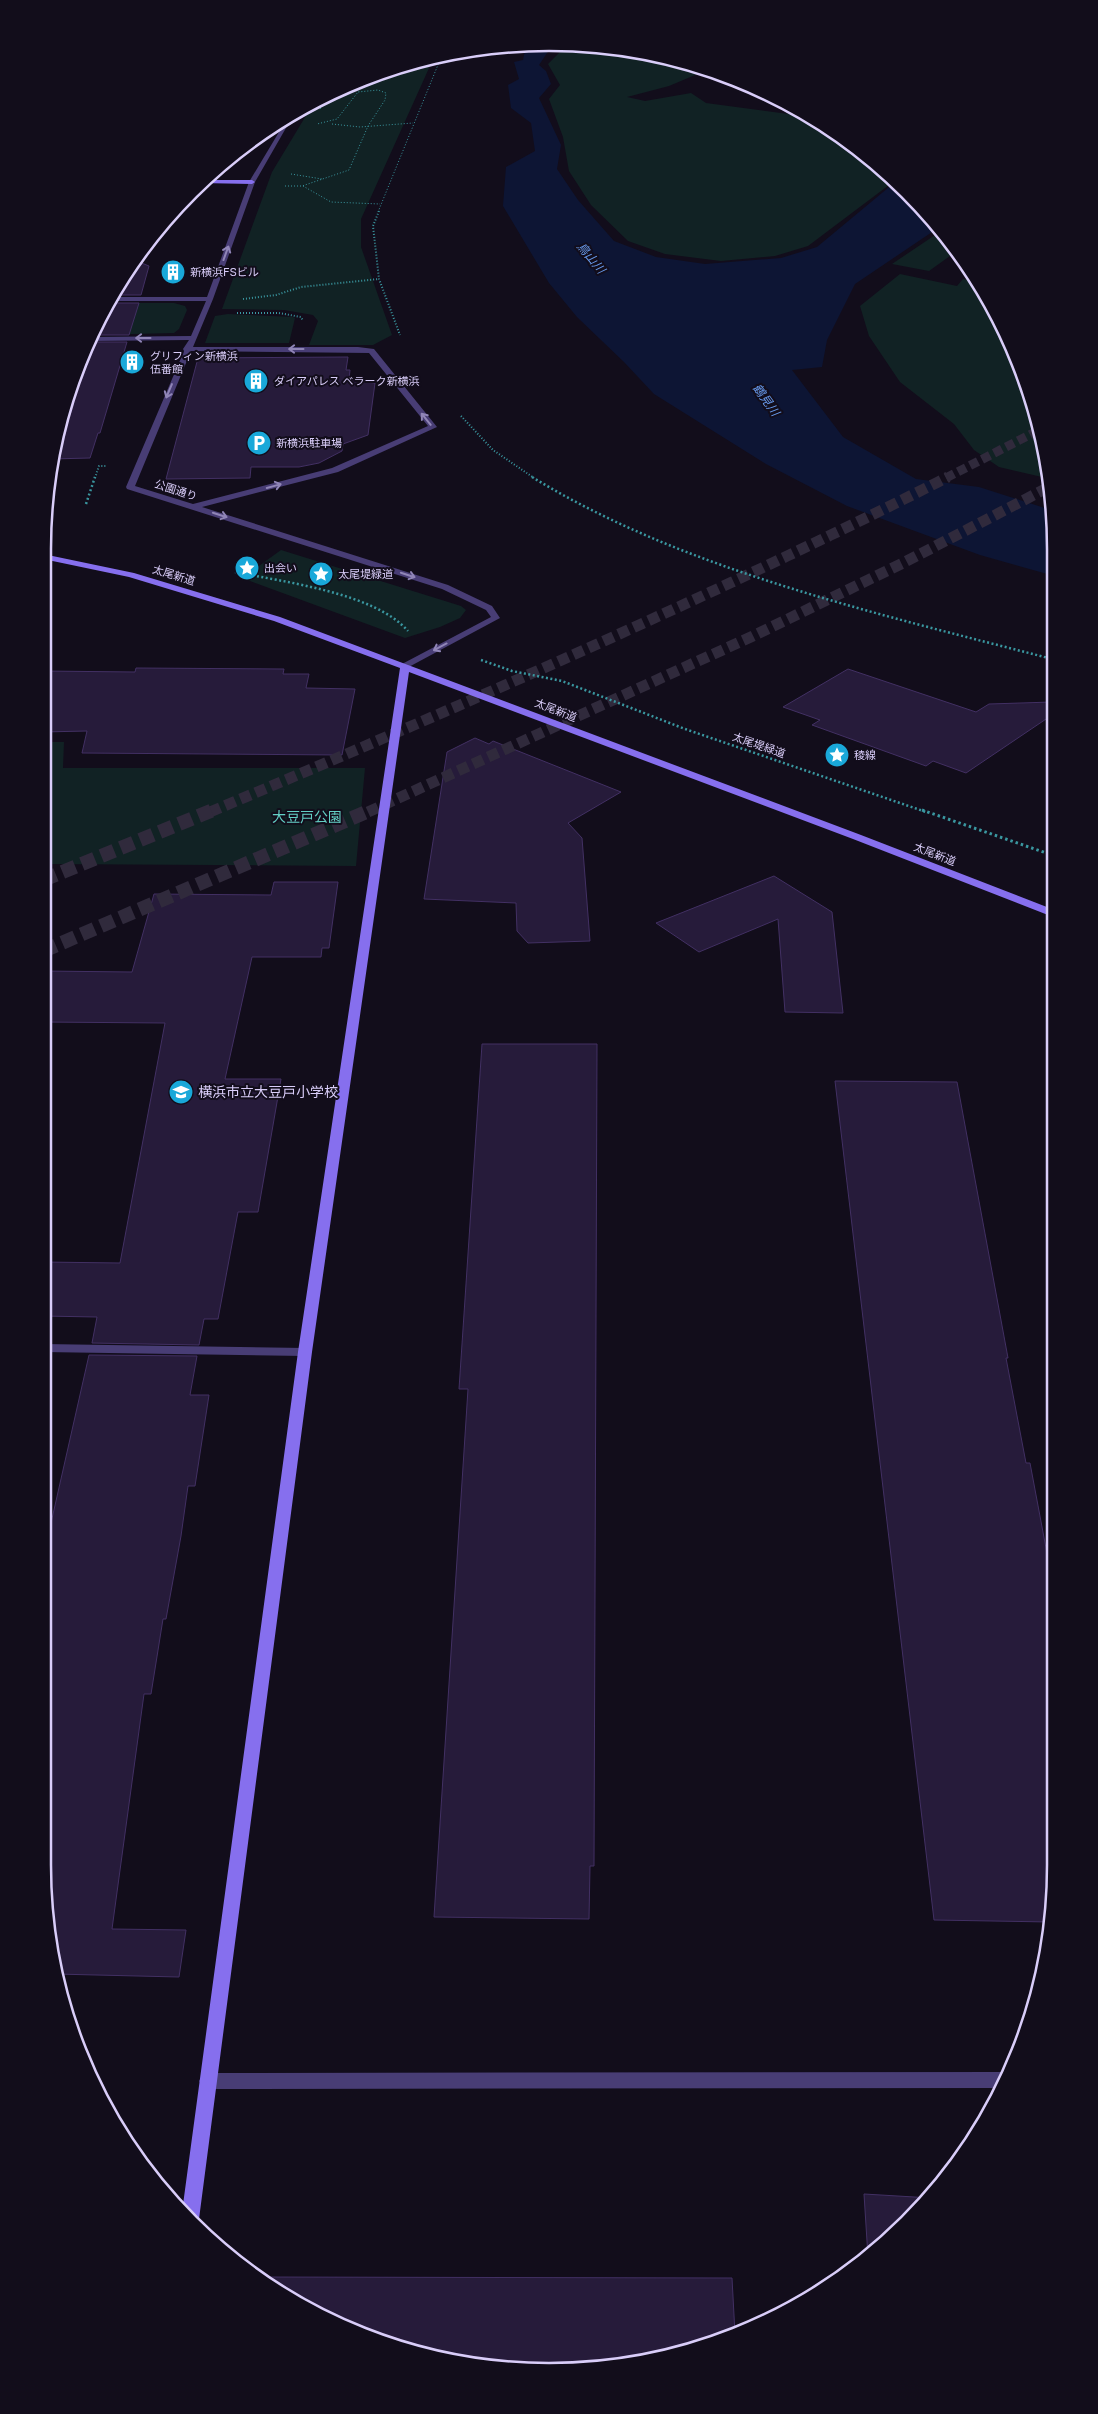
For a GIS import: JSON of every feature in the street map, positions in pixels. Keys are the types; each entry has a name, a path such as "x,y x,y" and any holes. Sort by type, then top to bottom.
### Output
{"street":[{"name":"公園通り","path":"285,127 252,182 210,299 187,349 130,487 445,587 489,608 496,618 405,666"},
{"path":"213,182 252,182"},
{"path":"119,299 210,299"},
{"path":"99,338 192,338"},
{"path":"187,349 358,349 371,351 432,427 334,470 193,507"},
{"name":"太尾新道","path":"51,559 131,575 277,619 1047,911"},
{"path":"191,2211 305,1352 405,666"},
{"path":"51,1348 305,1352"},
{"path":"208,2081 997,2080"}],"path":[{"path":"401,336 379,279 374,226 380,204 438,64"},
{"path":"282,186 302,186 349,170 368,126 385,100 386,92 378,90 358,92 338,120 332,124"},
{"path":"310,124 332,124 345,128 413,123"},
{"path":"302,186 331,202 380,204"},
{"path":"240,299 276,295 301,287 379,279"},
{"path":"456,410 497,454 567,497 658,541 756,577 837,603 1047,658"},
{"path":"86,504 99,466 113,466"},
{"path":"235,572 365,602 405,622 410,634"},
{"name":"太尾堤緑道","path":"478,659 512,671 562,681 685,729 1047,853"}],"green space":[{"path":"561,51 582,52 646,61 697,74 669,86 627,97 645,101 691,93 706,103 791,114 826,135 852,154 888,185 808,246 775,256 721,261 665,254 628,241 591,205 569,171 563,137 549,99 560,85 548,64"},
{"path":"430,66 361,219 361,247 392,335 373,345 309,345 318,321 313,315 284,310 222,309 272,172 307,115 359,89"},
{"path":"935,235 951,255 929,271 892,264"},
{"path":"900,274 957,286 963,279 968,279 980,300 1009,359 1030,420 1041,477 999,467 974,450 954,424 900,382 869,336 860,306"},
{"path":"116,303 174,303 185,306 187,310 179,329 174,333 100,335"},
{"path":"228,314 293,317 295,318 289,343 205,343 215,316"},
{"path":"281,550 461,606 466,610 460,618 440,627 405,638 242,578"},
{"name":"大豆戸公園","path":"51,742 64,742 63,768 365,768 356,866 51,864"}],"water":[{"path":"548,51 539,65 546,71 551,84 539,98 561,145 557,169 578,200 614,241 656,257 705,264 781,258 817,247 890,187 901,197 932,232 855,284 827,340 822,367 792,370 843,437 916,479 979,487 1045,508 1047,574 980,555 847,506 766,464 654,394 577,317 549,283 503,206 506,167 535,151 531,123 511,108 508,85 519,79 514,62 523,60 525,52"}],"building":[{"path":"142,263 149,266 141,295 121,295"},
{"path":"116,303 139,303 129,335 100,335"},
{"path":"97,342 127,342 100,433 98,433 90,458 60,459 68,420 89,359"},
{"path":"348,357 346,370 350,370 349,380 375,383 368,435 343,444 342,451 319,463 299,467 251,467 250,478 166,479 198,358"},
{"path":"136,668 284,669 283,674 309,674 306,688 355,689 342,755 82,753 87,731 51,732 51,671 135,672"},
{"path":"848,669 976,712 989,704 1047,702 1047,718 966,773 933,761 926,766 812,725 820,720 783,707"},
{"path":"475,738 489,744 493,741 621,792 568,823 582,838 590,941 528,943 517,931 516,903 424,899 447,752"},
{"path":"774,876 832,912 843,1013 785,1012 778,919 699,952 656,923"},
{"path":"274,882 338,882 329,948 322,948 321,957 252,957 225,1079 281,1079 258,1212 238,1212 218,1319 204,1319 199,1345 92,1343 97,1317 51,1316 51,1262 120,1263 165,1023 51,1022 51,971 132,972 154,894 271,895"},
{"path":"482,1044 597,1044 594,1866 590,1866 589,1919 434,1917 468,1389 459,1389"},
{"path":"835,1081 957,1082 1026,1463 1030,1463 1047,1553 1047,1865 1043,1922 934,1920"},
{"path":"89,1355 197,1356 190,1395 209,1395 195,1486 188,1486 181,1536 166,1619 163,1619 151,1694 144,1694 112,1929 186,1930 179,1977 64,1974 52,1898 51,1865 51,1523"},
{"path":"864,2194 919,2197 901,2217 867,2247"},
{"path":"269,2277 732,2278 735,2327 678,2346 646,2353 582,2362 549,2363 516,2362 484,2358 420,2346 359,2325 300,2296"}],"tunnel":[{"path":"946,478 1033,433"},
{"path":"210,812 582,651 766,566 946,478"},
{"path":"368,812 753,636 903,563 1043,490"},
{"path":"51,877 213,810"},
{"path":"51,948 371,810"}],"place":[{"name":"新横浜FSビル","path":"173,272"},
{"name":"グリフィン新横浜 伍番館","path":"132,362"},
{"name":"ダイアパレス ベラーク新横浜","path":"256,381"},
{"name":"新横浜駐車場","path":"259,443"},
{"name":"出会い","path":"247,568"},
{"name":"太尾堤緑道","path":"321,574"},
{"name":"稜線","path":"837,755"},
{"name":"横浜市立大豆戸小学校","path":"181,1092"}],"water label":[{"name":"鳥山川","path":"591,258"},
{"name":"鶴見川","path":"766,400"}]}
